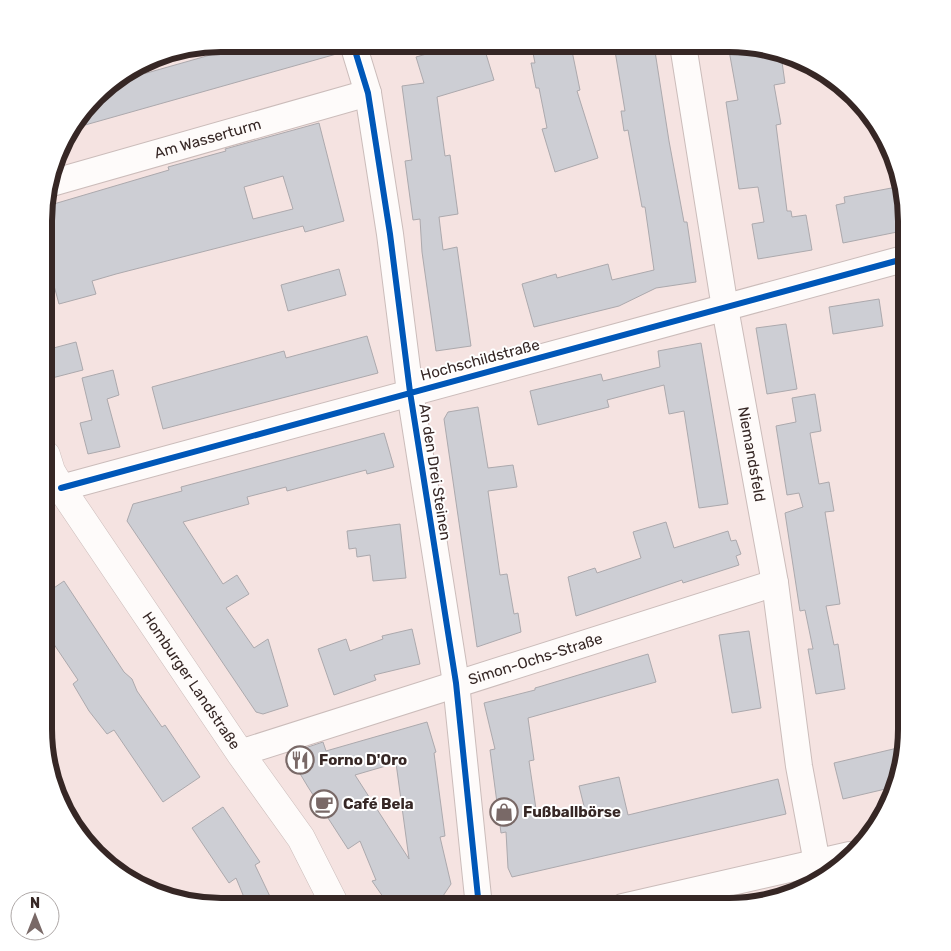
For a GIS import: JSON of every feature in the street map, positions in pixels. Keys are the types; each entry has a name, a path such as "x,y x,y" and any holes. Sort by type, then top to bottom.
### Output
{"street":[{"name":"An den Drei Steinen","path":"355,52 368,93 390,234 410,392 456,683 478,898"},
{"name":"Niemandsfeld","path":"684,52 724,308 775,583 799,766 817,863"},
{"name":"Am Wasserturm","path":"57,181 368,93"},
{"name":"Hochschildstraße","path":"61,488 898,260"},
{"name":"Homburger Landstraße","path":"52,474 240,753 301,838 331,898"},
{"name":"Simon-Ochs-Straße","path":"240,753 775,583"},
{"path":"663,898 839,858"}],"building":[{"path":"220,52 340,53 82,126 110,94 135,76"},
{"path":"433,52 485,52 494,80 437,97 445,156 450,155 458,214 439,217 443,250 457,247 471,346 436,351 422,252 420,219 413,220 405,161 412,160 402,86 424,83 416,57"},
{"path":"572,52 580,90 577,91 598,158 555,172 542,129 547,128 539,88 536,88 531,63 535,63 533,53"},
{"path":"615,52 655,52 669,141 684,222 687,222 696,282 656,288 619,306 534,327 522,284 556,274 557,278 608,264 612,280 654,270 645,207 642,207 628,130 624,131 621,111 625,111"},
{"path":"729,52 751,54 782,60 785,83 774,85 781,124 776,125 787,211 791,211 792,217 806,215 812,250 758,259 752,224 764,222 758,187 739,189 726,102 738,100"},
{"path":"319,123 344,221 305,232 303,226 116,274 92,281 96,294 59,304 52,282 54,204 169,170 168,167 226,151 225,149","holes":["283,176 293,209 253,219 244,187"]},
{"path":"895,187 898,211 898,232 843,243 836,205 845,203 844,197"},
{"path":"339,269 346,295 288,311 281,285"},
{"path":"879,299 883,326 833,334 829,307"},
{"path":"786,324 797,389 767,394 756,328"},
{"path":"367,336 378,373 163,429 152,387 284,351 286,358"},
{"path":"76,342 83,370 52,378 52,348"},
{"path":"701,343 728,504 699,508 684,411 669,414 664,385 607,400 609,407 538,425 530,391 601,374 603,381 660,367 658,351"},
{"path":"113,370 119,395 107,399 120,447 88,454 80,423 92,420 82,378"},
{"path":"815,394 821,431 810,433 819,484 829,482 834,511 825,512 840,604 826,606 834,645 838,644 845,689 816,694 808,649 813,649 805,610 800,611 785,513 803,507 799,493 787,495 776,426 796,422 792,398"},
{"path":"478,407 488,468 513,465 517,487 488,491 500,575 507,574 514,614 518,613 521,632 477,647 444,419 448,412"},
{"path":"384,433 394,467 367,474 366,470 287,491 286,487 247,497 249,504 183,522 223,584 237,575 249,594 226,608 254,648 268,639 288,706 263,714 256,712 127,521 133,504 182,491 181,487"},
{"path":"666,522 674,548 728,531 731,541 736,540 741,554 736,556 739,565 683,583 682,580 576,616 568,577 595,568 597,573 641,558 633,532"},
{"path":"400,524 406,578 373,581 370,555 357,557 356,548 349,549 347,531"},
{"path":"64,581 124,672 132,679 137,691 162,727 165,725 200,777 163,802 114,730 107,734 89,711 73,684 78,680 53,643 53,589"},
{"path":"412,629 420,664 374,675 376,680 334,695 318,649 346,639 350,651 383,639 382,636"},
{"path":"749,631 761,708 732,713 719,635"},
{"path":"648,654 656,682 528,718 534,760 529,761 536,809 541,808 542,813 584,806 579,786 619,777 628,815 778,779 786,814 512,877 508,868 506,832 501,833 490,750 495,749 484,703 535,690 535,688"},
{"path":"427,722 436,752 434,753 445,836 440,837 451,884 443,896 435,898 384,898 372,881 376,880 360,841 348,849 296,767 298,759 296,751 323,742 326,751","holes":["396,763 409,859 355,775"]},
{"path":"897,748 893,773 888,788 843,799 834,763"},
{"path":"223,807 260,862 255,865 271,898 244,898 236,878 229,883 192,828"}],"cycle path":[{"path":"355,52 368,93 390,234 410,392 456,683 478,898"},
{"path":"61,488 898,260"}],"place":[{"name":"Forno D'Oro","path":"300,760"},
{"name":"Café Bela","path":"324,804"},
{"name":"Fußballbörse","path":"504,812"}]}
